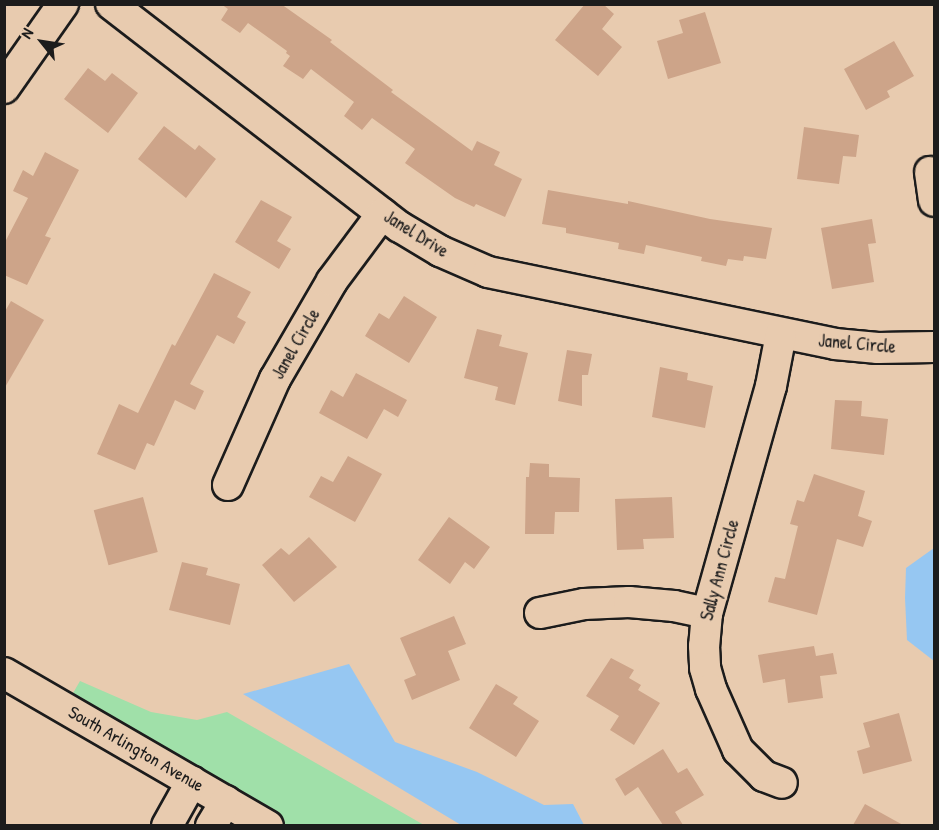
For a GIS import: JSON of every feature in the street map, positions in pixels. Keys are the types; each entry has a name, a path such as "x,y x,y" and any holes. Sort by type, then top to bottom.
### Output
{"street":[{"path":"4,88 63,4"},
{"name":"Janel Drive","path":"111,4 382,214 440,251 488,272 781,334"},
{"name":"Janel Circle","path":"228,485 275,379 332,281 382,214"},
{"name":"Janel Circle","path":"781,334 856,346 934,347"},
{"name":"Sally Ann Circle","path":"781,334 771,386 707,613 704,646 705,668 718,709 738,750 764,776 782,783"},
{"path":"540,613 584,604 629,602 707,613"},
{"name":"South Arlington Avenue","path":"4,673 192,781 218,813 268,825"},
{"path":"168,825 192,781"}],"green space":[{"path":"80,681 151,712 197,720 227,712 424,825 286,825 69,700"}],"water":[{"path":"934,548 934,661 907,640 905,598 906,568"},
{"path":"349,664 395,742 477,772 544,805 573,804 584,825 461,825 243,694"}],"building":[{"path":"221,4 281,4 332,40 330,42 393,90 391,92 472,151 477,141 500,152 494,165 522,179 505,217 476,204 474,207 455,198 405,163 415,149 372,118 362,130 344,116 354,102 311,69 303,79 283,66 290,56 286,53 287,51 248,23 240,33 221,20 228,9"},
{"path":"585,4 603,4 614,14 602,29 622,47 598,76 555,40"},
{"path":"705,12 721,63 668,79 657,41 683,33 679,20"},
{"path":"894,41 914,76 887,91 890,97 866,110 844,69"},
{"path":"88,68 105,81 112,73 138,93 108,133 64,99"},
{"path":"164,126 195,150 199,145 216,159 186,198 138,159"},
{"path":"804,127 859,135 856,157 843,156 839,184 797,179"},
{"path":"45,152 79,170 45,236 51,238 27,285 4,275 4,244 28,198 13,191 23,170 33,176"},
{"path":"548,190 628,204 628,201 710,219 772,228 766,259 744,256 743,261 728,259 726,266 701,261 702,257 646,245 644,254 618,249 619,243 566,233 566,228 542,224"},
{"path":"261,200 292,217 277,241 291,249 279,269 235,242"},
{"path":"872,219 876,243 868,244 874,282 832,289 821,228"},
{"path":"214,273 251,292 237,317 246,322 234,344 217,335 190,384 204,391 195,410 175,400 154,446 147,443 135,470 97,454 119,404 138,413 172,344 175,346"},
{"path":"404,296 437,317 409,363 365,336 379,313 389,319"},
{"path":"11,301 44,320 4,389 4,313"},
{"path":"477,329 502,335 499,346 528,353 515,405 495,400 498,387 464,378"},
{"path":"567,350 592,354 588,375 582,375 582,406 558,401"},
{"path":"660,367 688,373 687,380 713,386 705,428 652,417"},
{"path":"356,373 407,400 398,417 384,409 367,439 319,413 331,390 343,397"},
{"path":"835,400 862,401 861,416 888,419 884,455 831,449"},
{"path":"348,456 382,474 355,522 309,497 321,476 333,482"},
{"path":"530,463 549,464 549,477 580,478 579,512 555,512 554,534 525,534 526,477 529,477"},
{"path":"814,474 865,491 858,516 872,521 863,547 837,539 817,615 768,602 775,577 785,579 798,526 790,524 797,500 804,502"},
{"path":"143,497 158,552 108,565 94,510"},
{"path":"672,497 674,538 643,539 644,549 617,550 615,499"},
{"path":"449,517 490,547 474,569 465,562 450,584 418,560"},
{"path":"309,537 337,567 294,602 262,565 281,548 289,555"},
{"path":"182,562 208,568 206,575 240,584 230,625 169,610"},
{"path":"454,616 466,644 448,651 460,680 412,700 404,680 416,675 400,638"},
{"path":"814,646 816,656 833,653 837,674 820,676 823,698 788,703 785,679 763,683 758,655"},
{"path":"611,658 634,670 629,678 641,685 638,690 660,703 634,745 610,730 619,716 586,696"},
{"path":"496,684 518,697 513,704 539,721 516,757 469,728"},
{"path":"899,713 912,761 863,774 857,751 870,747 863,723"},
{"path":"663,749 678,773 687,768 704,795 675,812 683,825 663,825 638,787 625,796 615,779"},
{"path":"865,804 903,825 853,825"}]}
